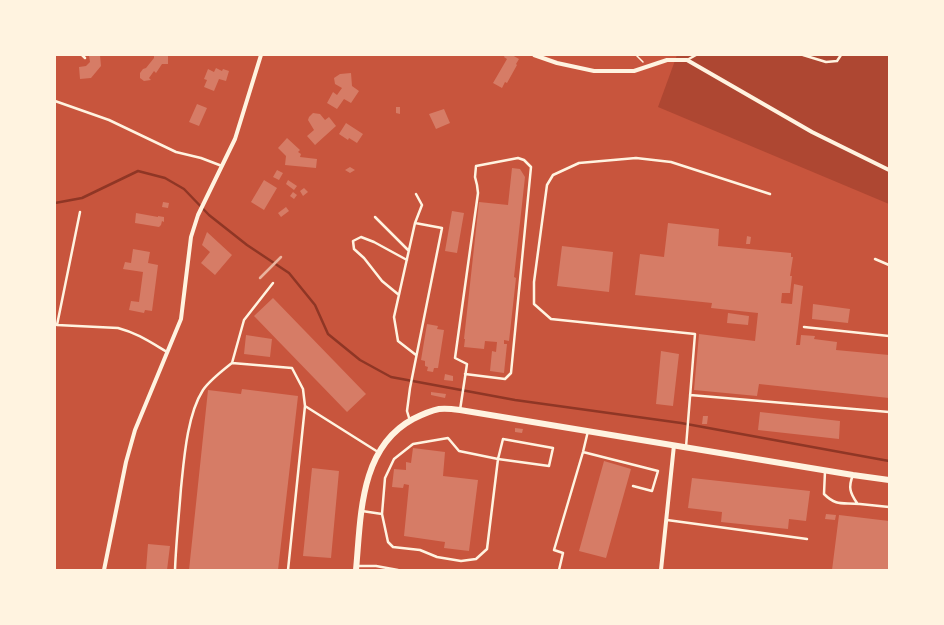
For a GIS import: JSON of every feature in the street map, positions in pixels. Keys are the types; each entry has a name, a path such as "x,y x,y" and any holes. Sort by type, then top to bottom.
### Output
{"street":[{"path":"104,570 131,443 150,391 181,319 188,251 198,214 235,139 261,55"},
{"path":"534,55 557,64 594,71 634,71 667,60 687,60 812,132 889,170"},
{"path":"356,568 363,494 373,462 378,452 399,428 424,414 439,409 460,410 825,471 889,480"},
{"path":"661,570 674,445"}],"lane":[{"path":"82,55 85,58"},
{"path":"687,60 696,55"},
{"path":"803,55 826,62 837,61 841,55"},
{"path":"55,101 109,120 176,152 201,158 222,166"},
{"path":"460,410 467,364 454,358 478,193 475,177 476,166 518,158 524,160 531,167 511,373 505,379 466,374"},
{"path":"686,447 695,334 551,319 542,313 534,304 534,282 547,185 553,175 579,163 636,158 671,162 770,194"},
{"path":"416,194 422,205 415,223 394,317 398,341 416,355"},
{"path":"80,212 56,325 118,328 128,330 138,334 167,352"},
{"path":"375,218 409,251"},
{"path":"410,421 407,411 410,388 442,228 415,223"},
{"path":"399,295 382,281 364,258 354,249 353,241 361,237 374,242 407,260"},
{"path":"876,258 889,265"},
{"path":"175,570 176,542 186,443 195,406 203,390 232,363 244,320 273,283"},
{"path":"804,327 889,336"},
{"path":"232,363 292,368 303,389 305,406 288,570"},
{"path":"690,395 889,412"},
{"path":"305,406 378,452"},
{"path":"559,570 563,553 554,550 584,452 588,431"},
{"path":"498,459 487,550 476,559 461,561 437,557 420,550 393,547 388,542 382,514 385,478 394,459 413,444 448,438 459,451 498,459 549,466 553,448 503,439 498,459"},
{"path":"584,452 658,470 652,491 632,486"},
{"path":"825,471 824,494 830,500 841,504 889,507"},
{"path":"853,475 850,484 851,494 858,504"},
{"path":"362,511 382,514"},
{"path":"666,520 807,539"},
{"path":"356,568 376,566 398,570"}],"path":[{"path":"636,55 648,66"}],"shaded area":[{"path":"677,55 889,55 889,204 658,107"}],"building":[{"path":"100,55 101,66 91,78 80,79 79,67 86,66 90,62 89,56"},
{"path":"154,55 168,55 168,64 162,64 156,73 154,71 149,78 151,80 144,81 140,78 140,73 154,58"},
{"path":"505,55 512,55 519,59 507,83 505,82 502,88 493,83 507,59 504,57"},
{"path":"216,68 222,71 223,69 229,71 226,81 219,79 214,91 204,87 207,80 204,79 208,69 214,72"},
{"path":"351,73 352,86 359,91 351,103 344,99 337,109 327,103 333,92 337,95 342,88 335,84 334,78 340,74"},
{"path":"197,104 207,108 199,126 189,122"},
{"path":"396,107 400,107 400,114 396,113"},
{"path":"444,109 450,123 436,129 429,114"},
{"path":"313,113 320,114 325,120 329,117 336,126 315,145 307,136 314,130 308,120"},
{"path":"346,123 363,134 357,143 349,138 348,140 339,134"},
{"path":"287,138 300,150 298,152 301,154 300,157 317,159 316,168 285,165 286,156 278,148"},
{"path":"350,167 355,170 350,173 345,170"},
{"path":"512,168 520,169 525,177 514,277 516,278 509,341 504,340 504,344 507,344 504,373 490,371 492,351 496,352 497,342 485,341 484,349 464,347 464,339 479,202 508,205"},
{"path":"277,170 283,173 279,180 273,177"},
{"path":"264,180 277,188 264,210 251,202"},
{"path":"288,180 297,186 294,190 286,184"},
{"path":"304,188 308,192 303,196 300,191"},
{"path":"293,192 297,195 294,199 290,196"},
{"path":"163,202 169,203 168,208 162,207"},
{"path":"286,207 289,211 281,217 278,213"},
{"path":"452,211 464,213 457,253 445,251"},
{"path":"136,213 164,217 164,222 162,221 159,227 135,223"},
{"path":"668,223 719,229 718,246 791,253 791,257 793,257 790,276 792,276 790,293 782,293 781,303 792,304 794,284 803,286 796,345 800,345 801,335 815,336 814,339 837,342 836,350 889,355 889,398 759,384 757,396 694,390 699,334 755,341 758,313 711,308 712,303 635,295 640,254 664,257"},
{"path":"207,232 232,255 215,275 201,263 210,252 202,245"},
{"path":"747,236 751,237 750,244 746,244"},
{"path":"562,246 613,252 609,292 557,286"},
{"path":"133,249 150,252 148,263 158,265 152,311 145,310 144,313 129,310 131,301 139,302 143,272 123,269 125,262 131,263"},
{"path":"273,298 366,394 347,412 254,316"},
{"path":"813,304 850,309 848,323 812,319"},
{"path":"728,313 749,316 748,325 727,323"},
{"path":"427,324 438,326 437,329 444,330 438,368 434,368 433,372 427,371 428,367 425,366 425,361 421,360"},
{"path":"246,335 272,339 270,357 244,354"},
{"path":"661,351 679,354 673,406 656,404"},
{"path":"445,374 453,376 453,381 444,380"},
{"path":"242,389 298,396 278,570 189,570 208,390 241,394"},
{"path":"431,392 446,394 445,398 431,395"},
{"path":"760,412 840,421 839,439 758,430"},
{"path":"703,416 708,416 707,424 702,424"},
{"path":"515,428 523,429 522,433 515,432"},
{"path":"413,448 445,452 443,476 478,480 469,551 444,548 445,542 404,536 409,485 404,484 403,488 392,487 394,469 406,470 406,462 411,463"},
{"path":"604,461 631,469 606,558 579,551"},
{"path":"312,468 339,471 331,558 303,556"},
{"path":"692,478 810,491 806,521 789,519 788,529 721,522 722,512 688,508"},
{"path":"826,514 836,515 835,520 825,519"},
{"path":"839,515 889,521 889,570 832,570"},
{"path":"148,544 170,546 167,570 146,570"}],"waterway":[{"path":"55,203 82,198 138,171 165,178 184,189 209,215 247,245 289,273 315,305 328,334 360,360 391,377 515,400 681,423 889,461"}],"railway":[{"path":"260,278 281,257"}]}
